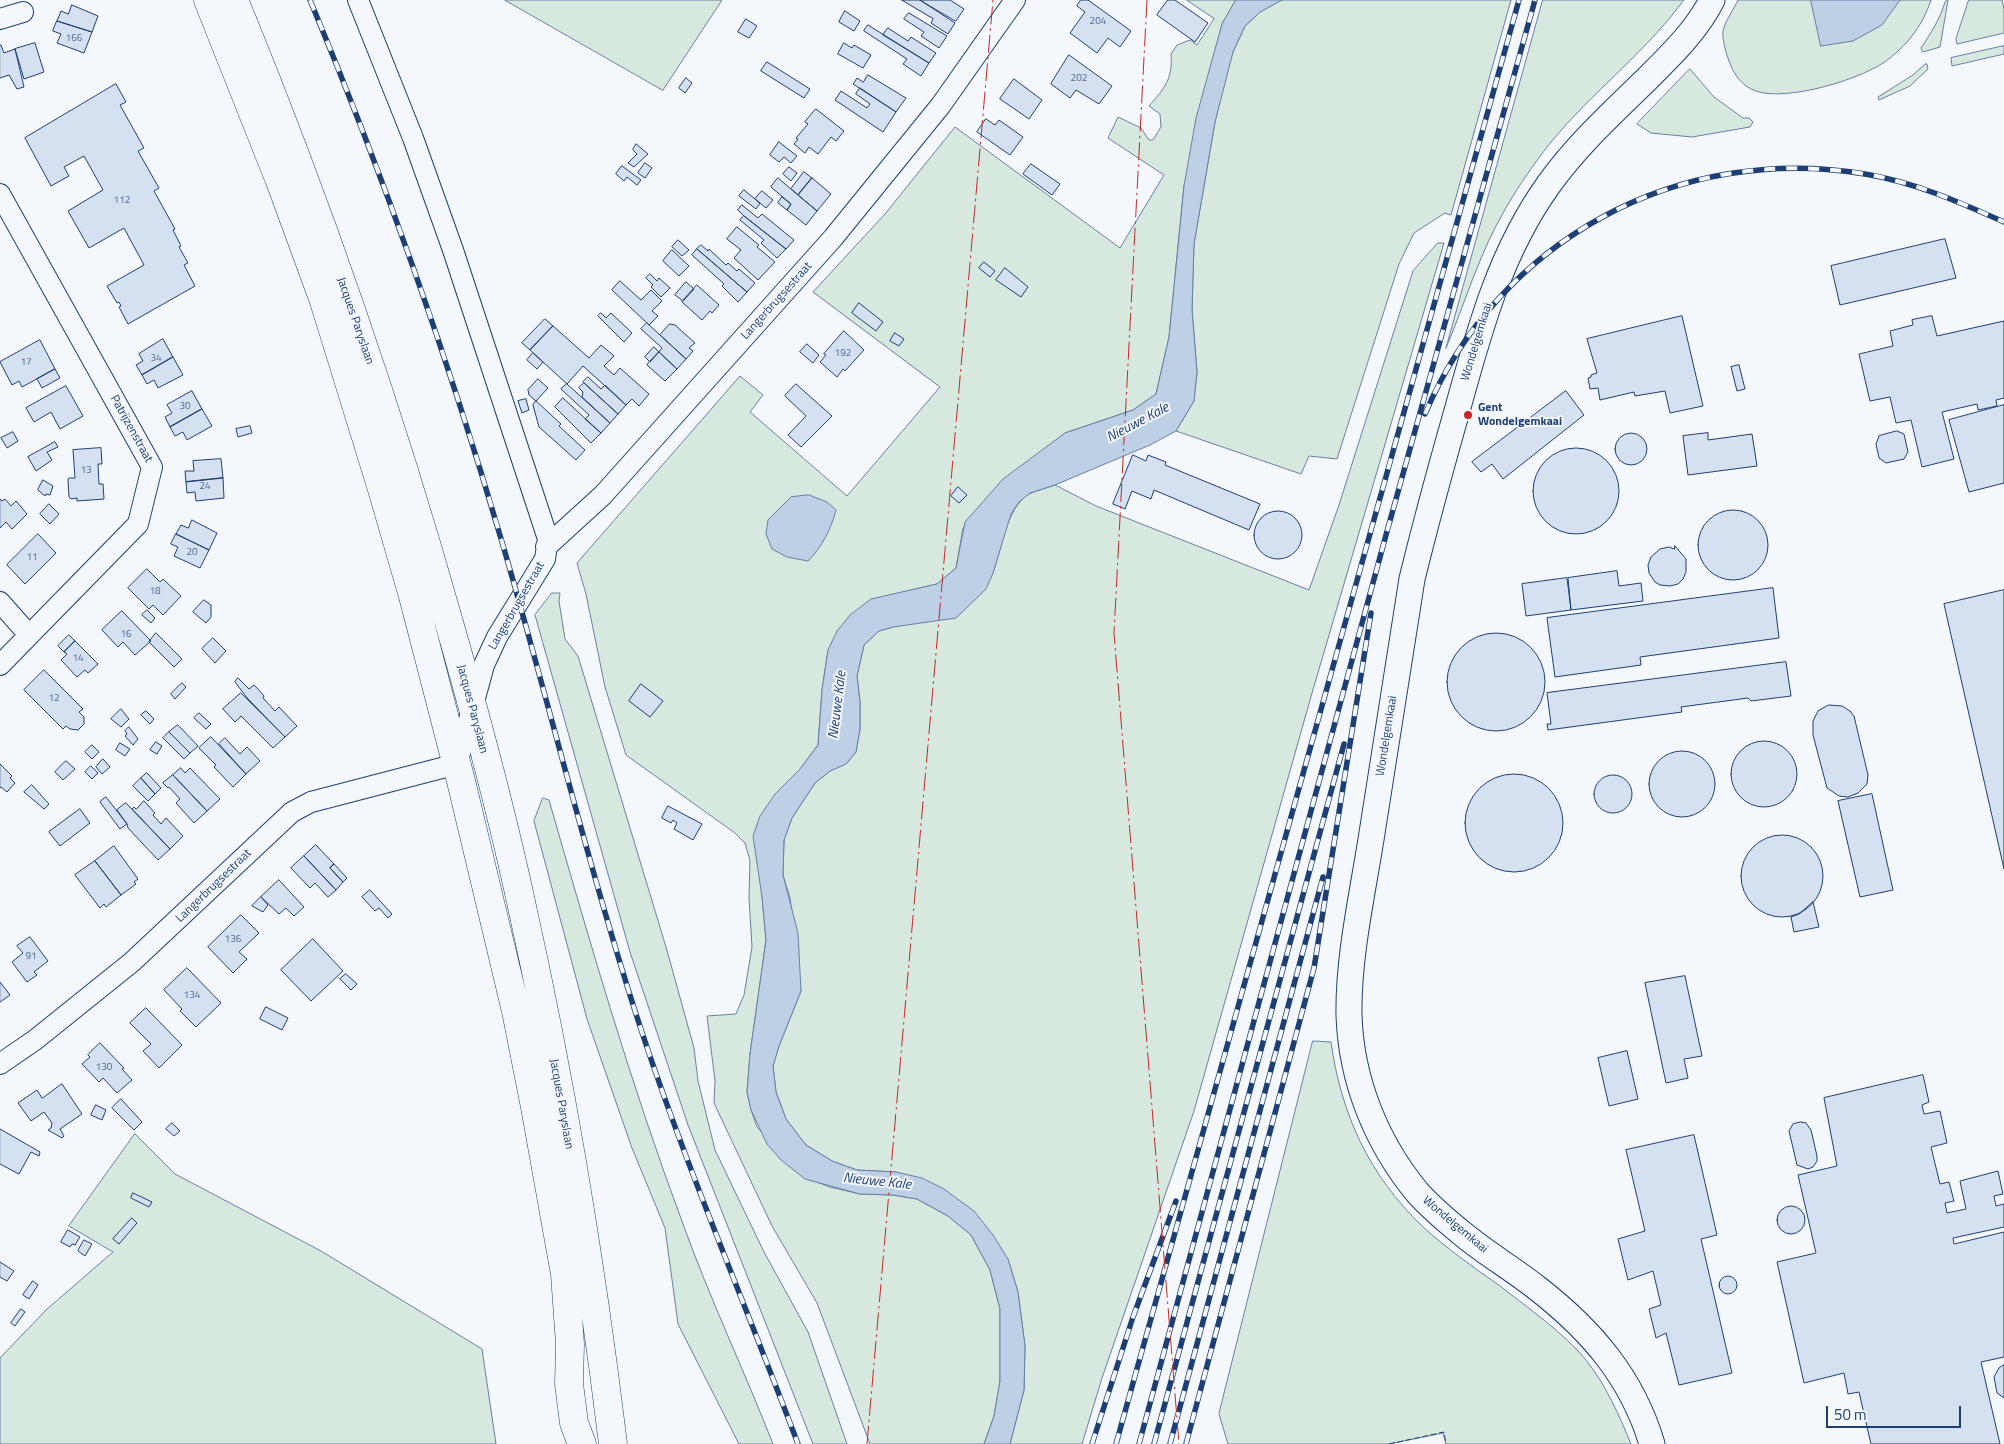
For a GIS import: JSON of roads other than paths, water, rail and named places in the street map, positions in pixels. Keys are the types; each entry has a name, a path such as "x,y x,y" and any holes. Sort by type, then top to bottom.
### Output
{"highway":[{"name":"Jacques Paryslaan","path":"208,0 280,181 324,301 385,498 457,764 514,1001 535,1107 565,1274 570,1344 569,1384 574,1423 582,1444"},
{"name":"Jacques Paryslaan","path":"234,0 270,87 346,291 404,470 473,709 522,904 565,1118 606,1384 613,1444"}],"main road":[{"name":"Wondelgemkaai","path":"1652,1444 1636,1403 1623,1379 1612,1360 1593,1338 1536,1287 1468,1238 1440,1215 1419,1194 1396,1165 1380,1137 1366,1104 1350,1041 1349,1012 1354,950 1412,579 1469,366 1494,286 1516,238 1553,179 1602,124 1676,48 1704,15 1712,0"}],"street":[{"path":"358,0 413,138 453,250 548,539 546,547"},
{"name":"Langerbrugsestraat","path":"0,1064 35,1040 132,962 292,812 311,802 457,764 484,665 497,637 545,559 546,547 603,495 833,238 942,105 1015,0"},
{"path":"0,19 23,12"},
{"name":"Patrijzenstraat","path":"0,194 152,467 138,524 0,665"},
{"path":"0,602 29,635"},
{"path":"453,637 474,650 484,648 497,637"}],"water":[{"name":"Nieuwe Kale","path":"1236,0 1282,0 1260,12 1245,26 1233,52 1215,122 1194,244 1192,310 1197,372 1194,401 1176,431 1150,445 1055,485 1030,493 1019,502 1011,514 993,573 986,589 956,618 893,627 879,631 864,645 857,676 860,702 860,729 856,752 846,764 830,771 815,783 792,818 784,840 783,875 798,933 801,991 773,1066 776,1092 786,1119 806,1145 832,1161 857,1170 896,1172 922,1178 944,1189 974,1211 993,1235 1008,1259 1018,1292 1025,1346 1024,1390 1010,1444 984,1444 994,1416 1000,1381 1000,1309 990,1270 971,1235 948,1216 917,1199 893,1195 860,1194 805,1179 781,1160 767,1144 751,1110 747,1092 750,1054 766,940 753,836 760,816 775,794 800,769 818,745 822,690 828,650 837,631 850,615 871,599 937,584 956,568 965,522 1003,479 1065,433 1133,410 1156,394 1169,337 1184,186 1196,118 1222,24"},
{"path":"1811,0 1900,0 1882,25 1853,41 1821,46"},
{"path":"809,495 827,502 836,510 818,550 808,561 787,557 772,549 766,534 768,520 791,497"}],"railway":[{"path":"310,0 364,133 460,405 519,601 600,897 654,1068 798,1444"},
{"path":"1116,1444 1519,0"},
{"path":"1139,1444 1386,535 1535,0"},
{"path":"1425,414 1458,352 1499,298 1548,253 1603,217 1664,190 1728,174 1796,168 1865,174 1919,187 2004,222"},
{"path":"1186,1444 1314,968 1371,613"},
{"path":"1154,1444 1344,744"},
{"path":"1170,1444 1323,877"},
{"path":"1092,1444 1133,1317 1176,1201"}],"place":[{"name":"Gent Wondelgemkaai","path":"1468,415"}]}
